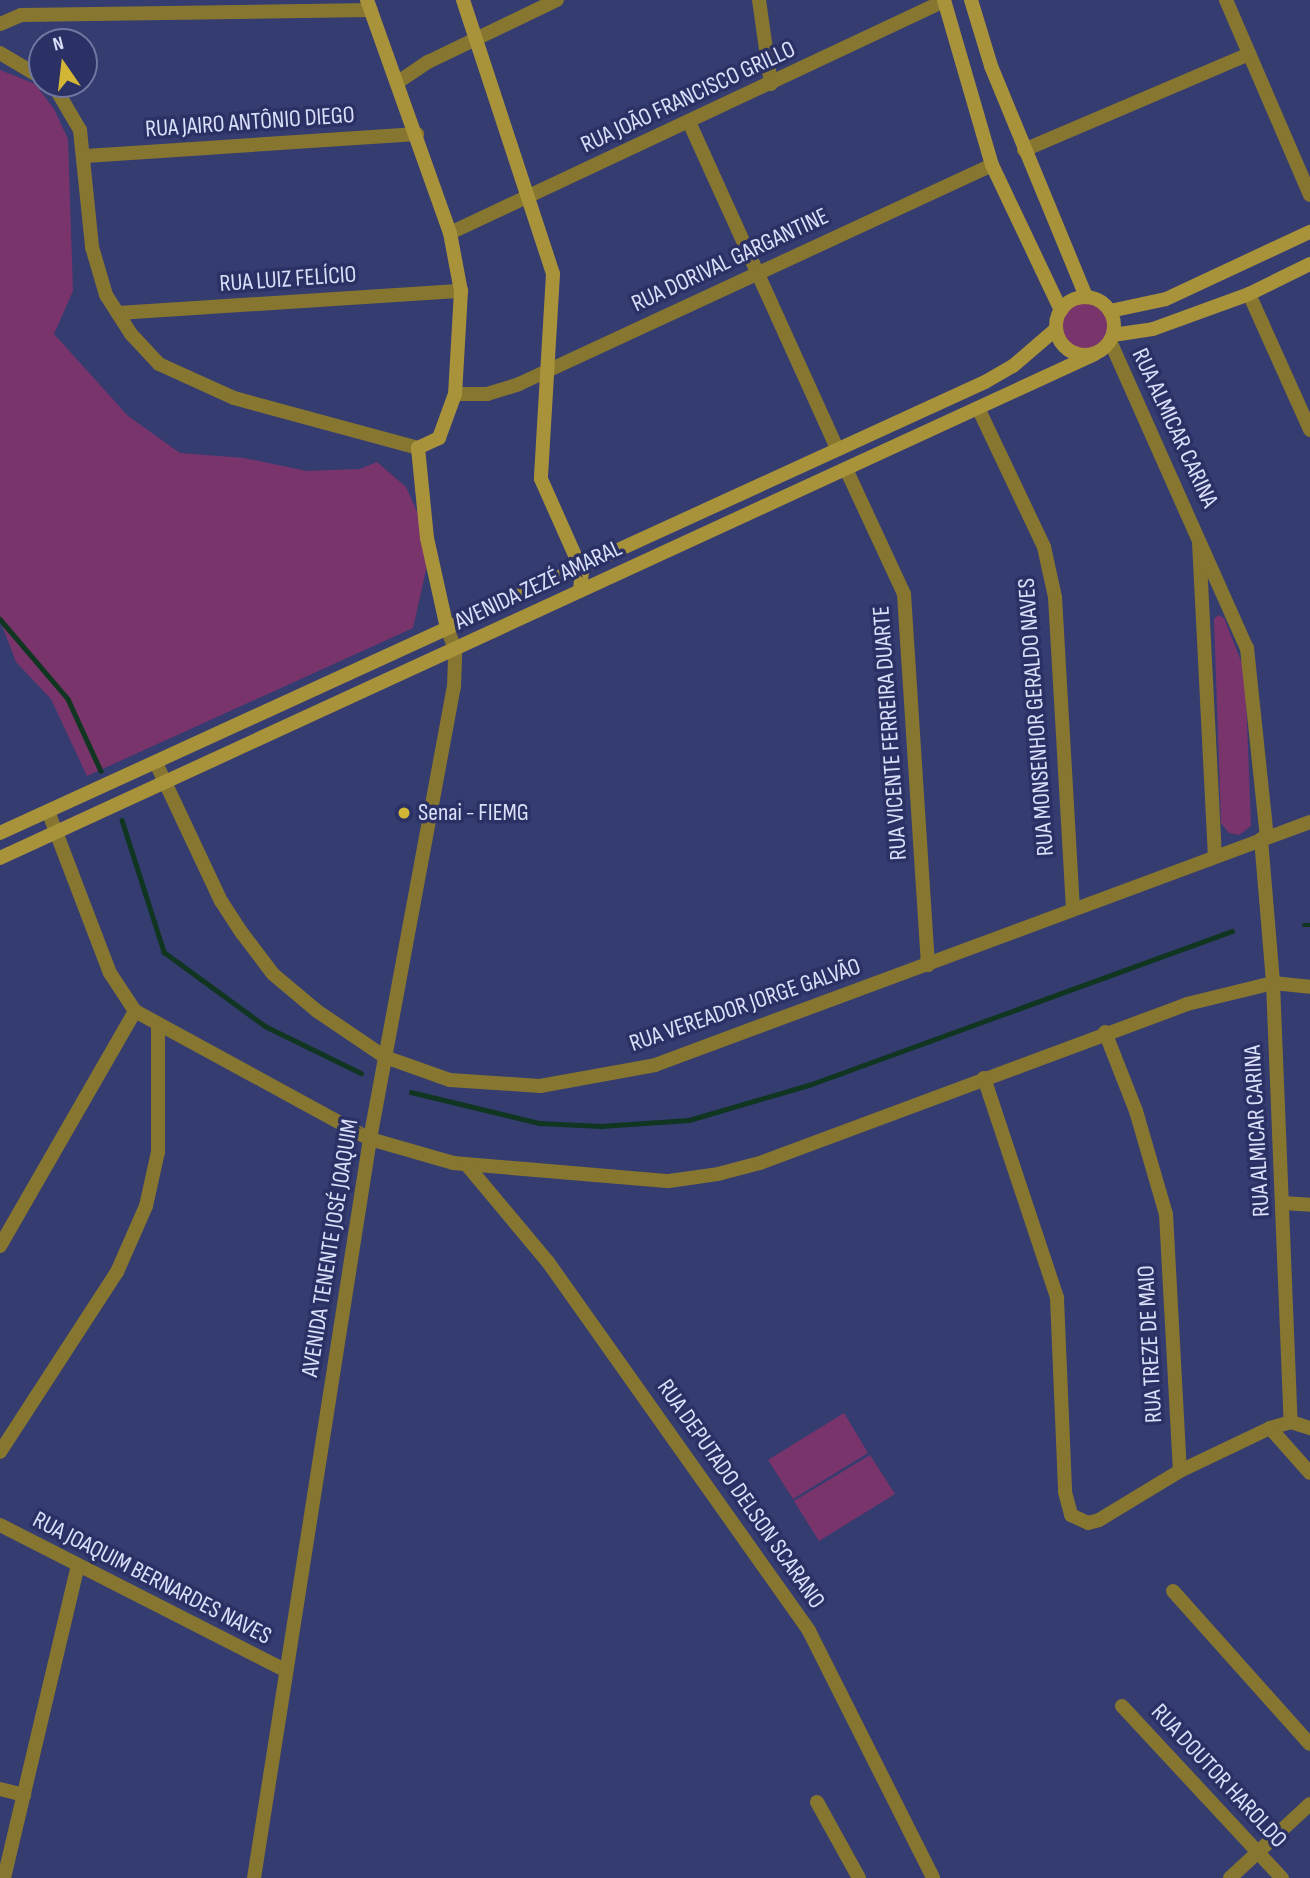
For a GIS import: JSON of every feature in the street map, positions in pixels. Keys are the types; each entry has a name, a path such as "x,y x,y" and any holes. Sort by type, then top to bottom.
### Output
{"main road":[{"path":"463,0 553,274 541,479 580,566 580,591"},
{"path":"971,0 991,66 1086,297"},
{"path":"944,1 992,165 1061,310 1056,329 1059,339 1074,354 1095,354"},
{"path":"369,5 450,233 461,291 455,394 439,438 418,448 427,538 447,628"},
{"path":"1110,311 1166,299 1310,232"},
{"path":"1061,310 1086,297 1101,302 1110,311 1112,338 1153,329 1249,293 1310,264"},
{"name":"AVENIDA ZEZÉ AMARAL","path":"0,833 985,382 1013,366 1056,329"},
{"name":"AVENIDA ZEZÉ AMARAL","path":"0,858 979,410 1095,354 1112,338"}],"street":[{"path":"398,82 475,38 557,0"},
{"path":"759,0 772,84"},
{"path":"1226,0 1310,195"},
{"name":"RUA JOÃO FRANCISCO GRILLO","path":"450,233 944,1"},
{"path":"0,24 21,15 369,5"},
{"path":"0,53 28,70"},
{"path":"1024,150 1249,54"},
{"path":"61,98 80,130 86,156 92,247 106,295 159,364 234,398 418,448"},
{"path":"689,122 755,273 837,448"},
{"name":"RUA JAIRO ANTÔNIO DIEGO","path":"86,156 417,134"},
{"name":"RUA DORIVAL GARGANTINE","path":"455,394 486,394 548,370 992,165"},
{"name":"RUA LUIZ FELÍCIO","path":"118,313 461,291"},
{"path":"1249,293 1310,430"},
{"name":"RUA ALMICAR CARINA","path":"1112,338 1239,624 1252,668 1273,983 1291,1422"},
{"name":"RUA MONSENHOR GERALDO NAVES","path":"979,410 1044,547 1055,597 1073,909"},
{"name":"RUA VICENTE FERREIRA DUARTE","path":"846,469 904,594 928,965"},
{"name":"RUA ALMICAR CARINA","path":"1199,533 1215,856"},
{"name":"AVENIDA TENENTE JOSÉ JOAQUIM","path":"254,1878 284,1670 370,1139 454,687 455,649 447,628"},
{"name":"RUA VEREADOR JORGE GALVÃO","path":"156,763 163,783 222,901 274,974 317,1011 385,1057 450,1080 540,1086 655,1065 1310,822"},
{"path":"48,811 110,973 135,1011 158,1027 370,1139 466,1164 669,1181 718,1174 760,1163 1105,1032 1187,1004 1273,983 1310,987"},
{"path":"0,1246 135,1011"},
{"path":"0,1452 117,1272 146,1206 158,1152 158,1027"},
{"name":"RUA TREZE DE MAIO","path":"1105,1032 1136,1111 1166,1214 1180,1471"},
{"path":"984,1078 1050,1268 1057,1298 1067,1509 1078,1520 1100,1520 1180,1471 1270,1428 1291,1422 1310,1428"},
{"name":"RUA DEPUTADO DELSON SCARANO","path":"466,1164 548,1262 809,1631 933,1878"},
{"path":"1283,1203 1310,1205"},
{"path":"1270,1428 1310,1473"},
{"name":"RUA JOAQUIM BERNARDES NAVES","path":"0,1525 284,1670"},
{"path":"4,1878 78,1566"},
{"path":"1173,1591 1310,1744"},
{"name":"RUA DOUTOR HAROLDO","path":"1122,1706 1282,1878"},
{"path":"0,1788 24,1795"},
{"path":"817,1802 859,1878"},
{"path":"1230,1878 1310,1804"}],"shaded area":[{"path":"0,70 28,81 28,98 46,98 68,139 73,291 54,334 128,416 180,453 244,458 307,471 360,469 377,462 406,487 419,516 428,561 413,628 87,776 51,699 16,662 0,620"},
{"path":"1085,299 1095,301 1103,307 1109,315 1109,335 1103,343 1095,349 1085,351 1075,349 1067,343 1061,335 1059,325 1061,315 1067,307 1075,301"},
{"path":"1218,615 1224,618 1245,671 1251,826 1239,835 1229,833 1221,823 1214,619"},
{"path":"844,1413 868,1453 793,1499 768,1460"},
{"path":"870,1455 895,1494 819,1541 794,1501"}],"waterway":[{"path":"0,619 68,699 101,771"},
{"path":"122,820 164,952 265,1026 361,1073"},
{"path":"1304,925 1310,925"},
{"path":"411,1092 539,1123 601,1126 689,1120 809,1085 1232,931"}],"place":[{"name":"Senai - FIEMG","path":"404,813"}]}
